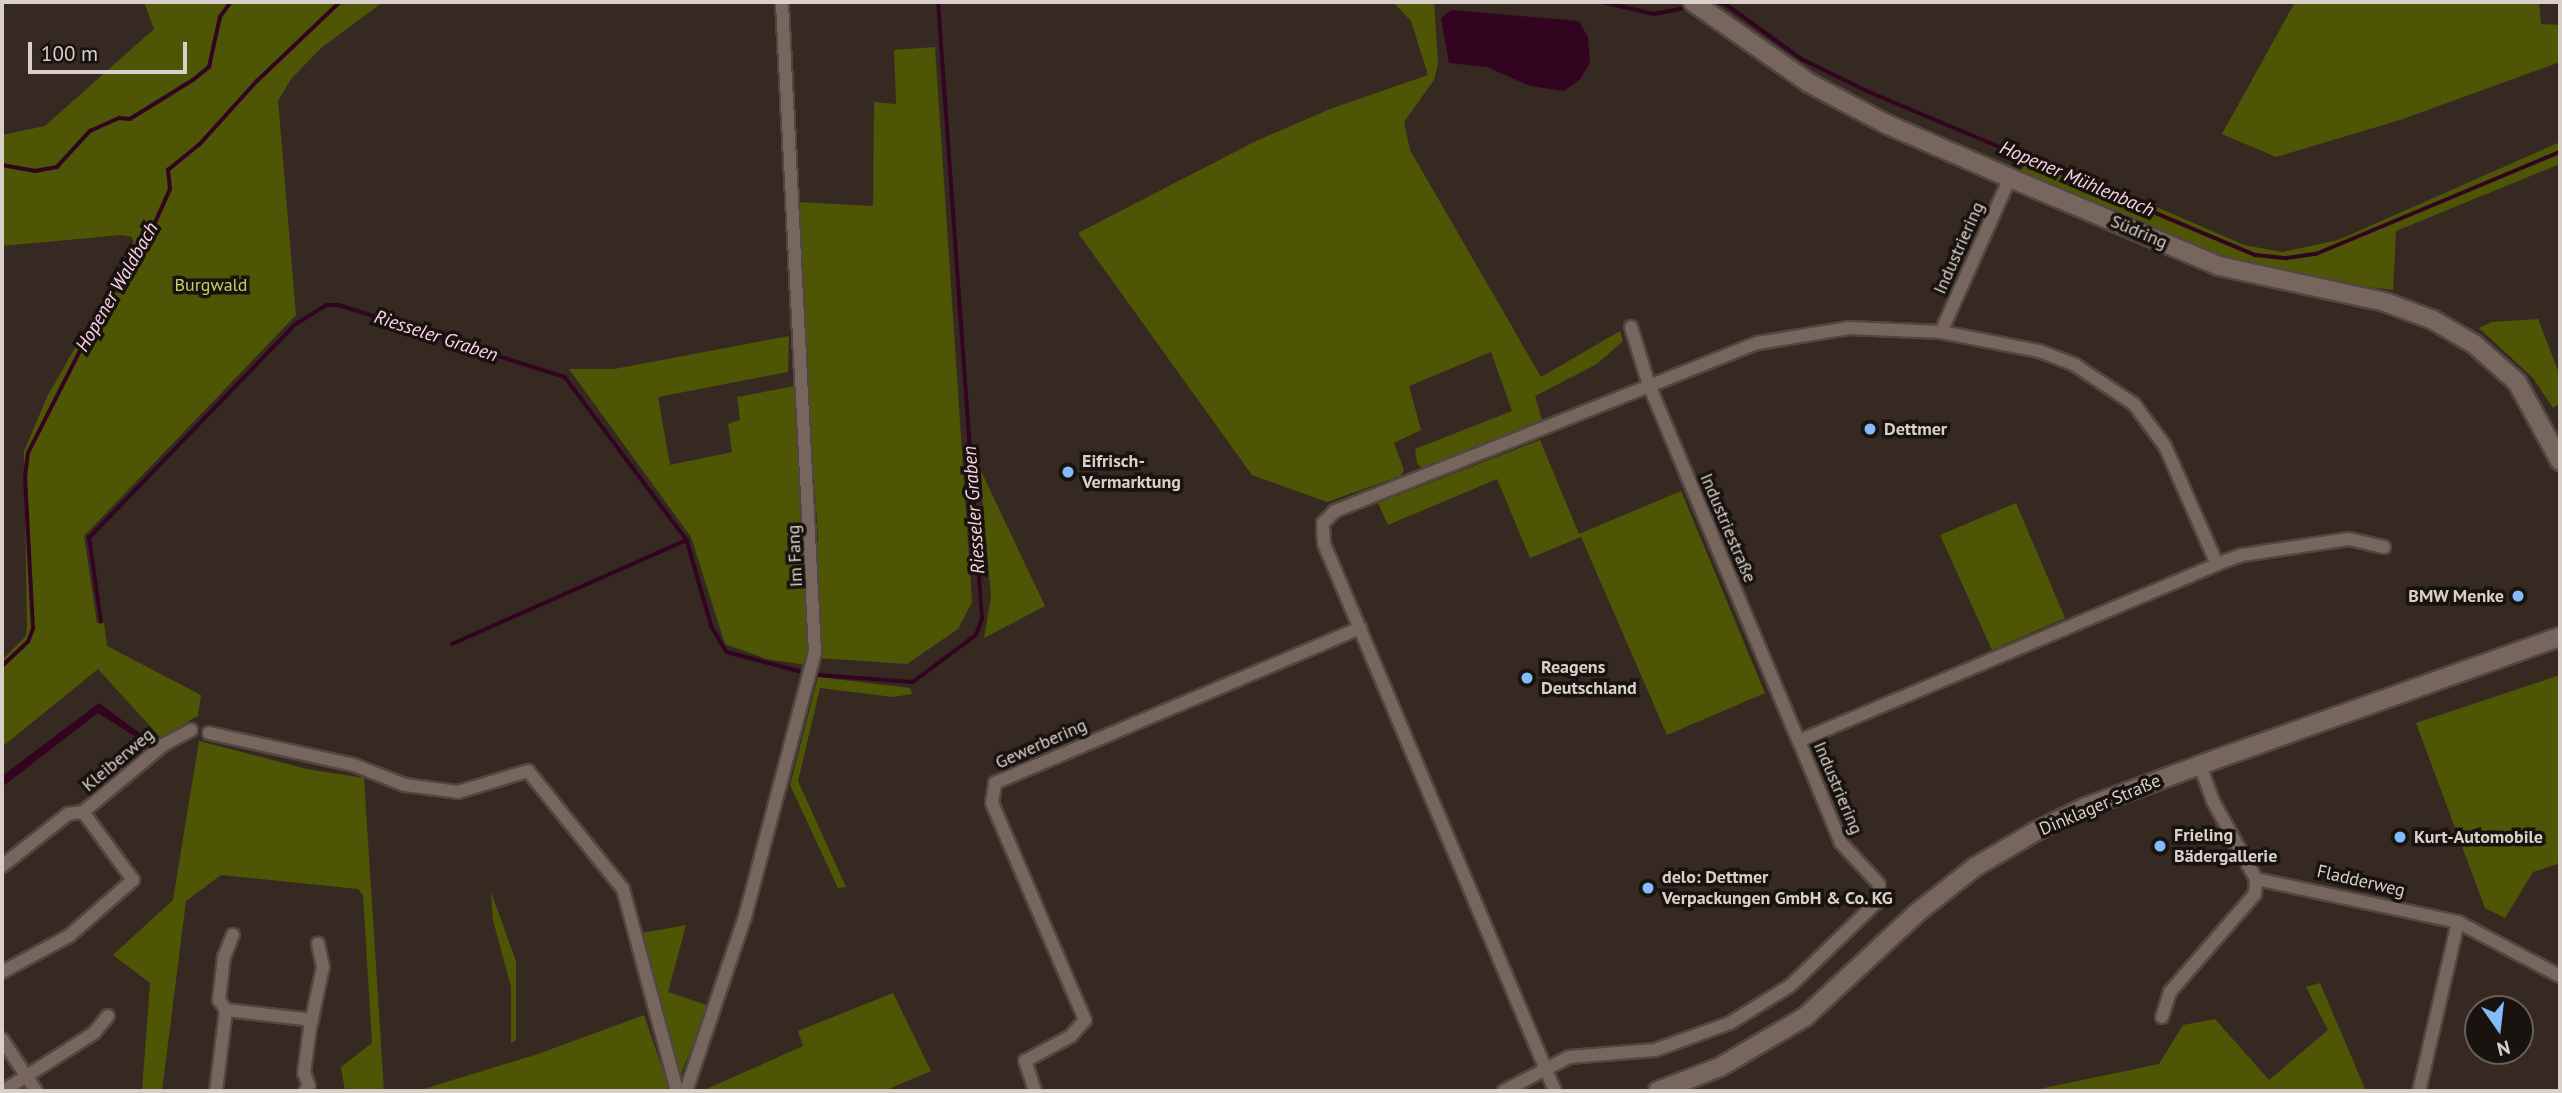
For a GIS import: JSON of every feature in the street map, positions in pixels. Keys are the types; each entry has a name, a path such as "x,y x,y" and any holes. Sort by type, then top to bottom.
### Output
{"main road":[{"name":"Südring","path":"1700,7 1809,83 1886,124 2010,178 2219,266 2375,300 2433,320 2474,344 2517,382 2560,461"},
{"name":"Dinklager Straße","path":"1658,1091 1720,1067 1805,1017 1918,912 1975,867 2086,807 2560,637"}],"street":[{"name":"Im Fang","path":"687,1091 749,905 815,652 782,2"},
{"name":"Industriering","path":"1941,332 2010,178"},
{"name":"Industriestraße","path":"1632,327 1649,385 1799,741"},
{"path":"1555,1091 1324,544 1323,523 1335,511 1758,343 1816,331 1880,328 1941,332 2039,351 2075,365 2134,404 2165,446 2217,564"},
{"name":"Industriering","path":"1545,1068 1569,1057 1655,1050 1730,1023 1790,986 1878,901 1880,884 1841,843 1799,741 2242,555 2349,539 2384,547"},
{"name":"Gewerbering","path":"1035,1091 1025,1061 1071,1037 1085,1020 992,803 995,783 1360,628"},
{"name":"Kleiberweg","path":"2,866 68,814 83,812 152,753 191,730"},
{"path":"209,733 354,765 405,785 458,792 528,771 623,890 677,1091"},
{"path":"2162,1017 2170,992 2255,894 2256,879 2213,801 2200,765"},
{"path":"2,972 69,936 134,880 83,812"},
{"name":"Fladderweg","path":"2256,879 2458,922 2560,976"},
{"path":"2419,1091 2458,922"},
{"path":"216,1091 226,1010 219,1000 224,957 233,935"},
{"path":"305,1091 312,1020 323,967 318,944"},
{"path":"226,1010 312,1020"},
{"path":"3,1091 94,1033 108,1016"},
{"path":"2,1039 36,1091"},
{"path":"1504,1091 1545,1068"}],"green space":[{"name":"Burgwald","path":"144,2 383,2 321,48 291,79 278,101 296,315 84,536 97,623 104,623 107,646 201,695 198,716 160,737 98,669 2,747 2,660 26,636 27,627 24,451 48,395 105,295 133,259 135,247 132,237 121,235 2,246 2,135 45,126 154,29"},
{"path":"1393,2 1434,2 1438,64 1434,80 1404,122 1410,150 1541,377 1620,331 1623,341 1597,364 1535,396 1542,420 1423,468 1417,464 1415,449 1512,411 1491,352 1409,386 1421,430 1394,443 1404,470 1400,476 1327,502 1252,475 1078,233 1256,141 1330,109 1428,75 1411,21"},
{"path":"2295,2 2539,2 2541,24 2560,25 2560,62 2400,120 2276,157 2222,134"},
{"path":"935,47 972,602 958,629 907,664 818,658 818,538 796,202 873,206 874,102 896,104 894,50"},
{"path":"2560,142 2560,164 2396,231 2393,290 2321,281 2228,260 2020,172 2033,153 2244,245 2282,252 2338,240"},
{"path":"2538,319 2560,376 2560,403 2553,408 2533,378 2479,328 2492,322"},
{"path":"789,336 788,372 658,397 670,465 732,452 728,424 740,420 737,397 795,386 808,550 810,644 806,665 767,659 725,644 691,537 569,369 614,369"},
{"path":"1540,440 1579,534 1681,491 1765,693 1667,735 1581,537 1530,558 1497,479 1388,525 1378,503"},
{"path":"980,469 1045,606 984,638 991,597"},
{"path":"2016,503 2065,618 1992,650 1940,535"},
{"path":"2560,675 2560,863 2533,872 2505,918 2485,908 2416,723"},
{"path":"818,677 910,688 912,694 893,697 820,688 798,781 846,887 838,888 790,785"},
{"path":"199,741 307,769 364,778 384,1091 345,1091 341,1067 372,1043 363,895 358,889 221,875 186,901 162,1091 142,1091 150,983 113,955 173,900"},
{"path":"491,892 516,961 516,1040 511,1043 511,987 493,920"},
{"path":"686,925 668,992 709,1006 680,1076 642,933"},
{"path":"2320,983 2366,1091 2030,1091 2159,1064 2183,1025 2215,1019 2269,1080 2328,1030 2306,987"},
{"path":"893,993 931,1071 884,1091 702,1091 803,1046 798,1031"},
{"path":"644,1015 670,1091 417,1091 538,1054"}],"shaded area":[{"path":"1451,10 1579,21 1588,37 1590,63 1580,79 1564,91 1530,86 1487,67 1449,63 1441,18"},
{"path":"99,703 149,740 142,741 98,713 2,787 2,776"}],"waterway":[{"name":"Hopener Mühlenbach","path":"2,165 35,171 57,167 90,131 119,118 130,119 193,80 209,67 220,17 231,2"},
{"name":"Hopener Waldbach","path":"2,666 28,642 33,629 25,477 28,453 108,296 142,252 170,189 168,170 200,144 257,81 340,2"},
{"name":"Riesseler Graben","path":"819,675 913,682 976,635 982,619 938,2"},
{"name":"Hopener Mühlenbach","path":"1602,2 1654,14 1689,7"},
{"name":"Hopener Mühlenbach","path":"1707,4 1724,3 1802,59 1867,91 2256,255 2286,258 2316,254 2560,152"},
{"name":"Riesseler Graben","path":"101,622 89,538 296,324 326,305 339,305 565,377 687,540 712,627 727,652 799,671"},
{"path":"452,644 687,540"}],"place":[{"name":"Dettmer","path":"1870,429"},
{"name":"Eifrisch- Vermarktung","path":"1068,472"},
{"name":"BMW Menke","path":"2518,596"},
{"name":"Reagens Deutschland","path":"1527,678"},
{"name":"Kurt-Automobile","path":"2400,837"},
{"name":"Frieling Bädergallerie","path":"2160,846"},
{"name":"delo: Dettmer Verpackungen GmbH & Co. KG","path":"1648,888"}]}
